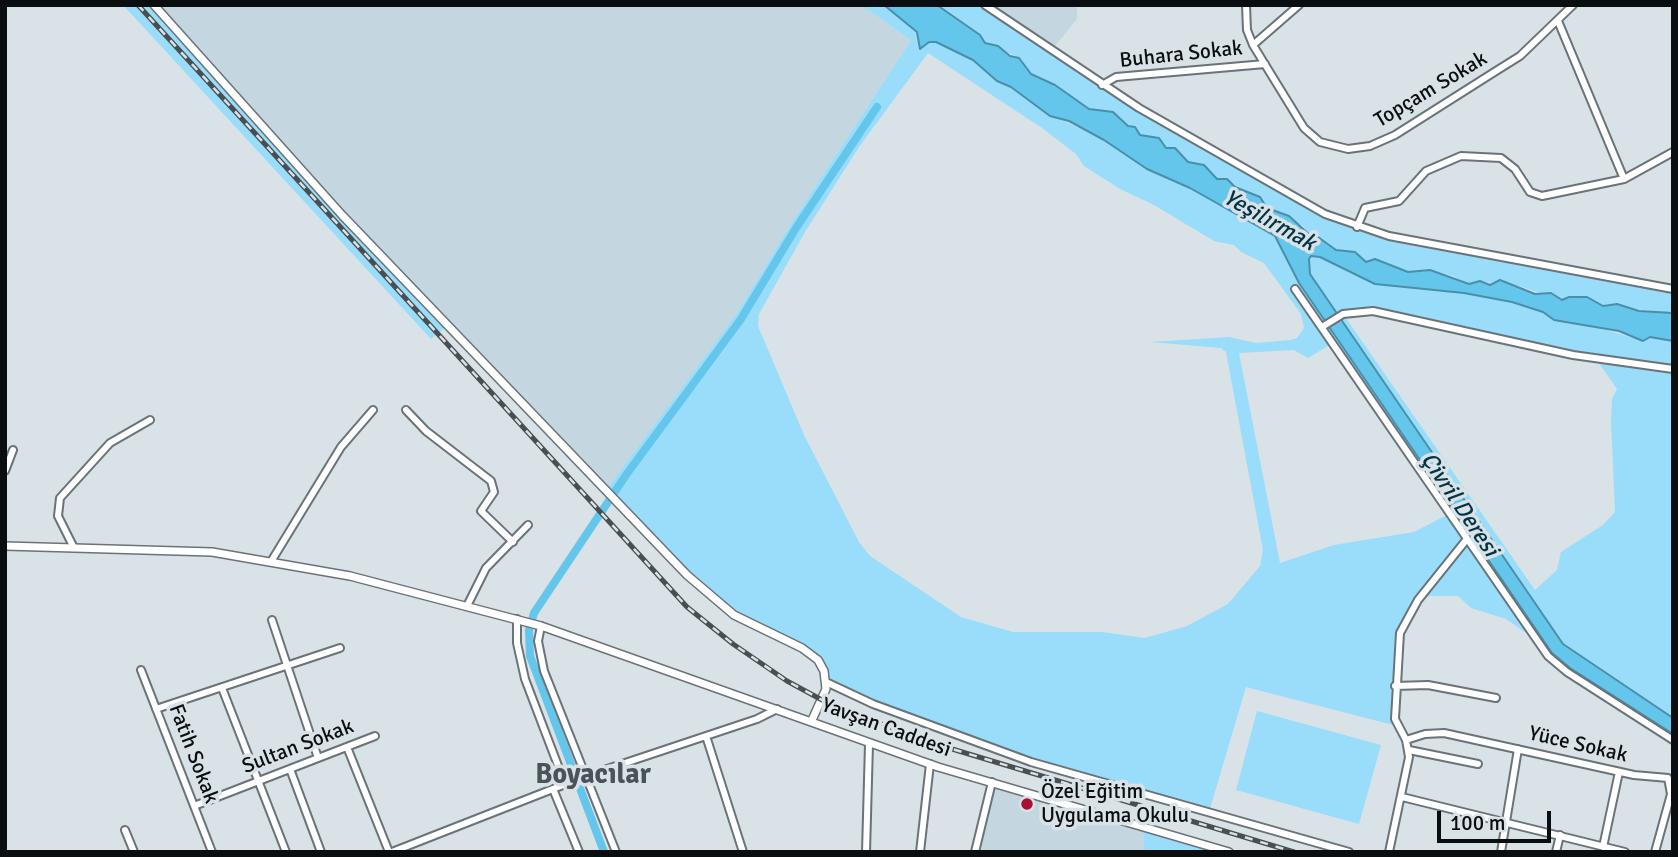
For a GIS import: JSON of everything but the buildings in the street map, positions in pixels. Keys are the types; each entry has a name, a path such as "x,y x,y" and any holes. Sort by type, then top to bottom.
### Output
{"street":[{"path":"154,5 342,215 709,596 746,622 809,651 822,666 827,682 812,720"},
{"path":"985,5 1102,85 1289,195 1357,226 1390,236 1673,289"},
{"name":"Topçam Sokak","path":"1246,5 1247,30 1253,45 1312,136 1328,146 1359,148 1395,135 1520,56 1573,5"},
{"name":"Buhara Sokak","path":"1253,45 1299,5"},
{"path":"1558,21 1624,178"},
{"name":"Buhara Sokak","path":"1102,85 1116,77 1265,64"},
{"path":"1357,226 1365,208 1405,198 1426,171 1461,156 1501,158 1515,169 1535,195 1552,196 1624,178 1673,152"},
{"path":"1295,289 1325,325 1467,539 1554,662 1673,740"},
{"path":"1325,325 1339,316 1357,311 1388,313 1547,350 1673,369"},
{"path":"272,560 341,447 373,410"},
{"path":"406,410 426,431 491,481 494,492 481,511 513,542"},
{"path":"74,548 58,516 60,498 110,443 150,420"},
{"path":"5,471 13,450"},
{"path":"467,606 486,568 528,525"},
{"path":"1389,852 1402,797 1409,750 1397,726 1395,686 1398,646 1404,623 1418,600 1467,539"},
{"name":"Yavşan Caddesi","path":"5,546 212,552 272,560 350,576 539,625 779,708 869,744 1229,852"},
{"path":"517,619 517,643 525,679 568,783"},
{"path":"272,620 318,758"},
{"path":"539,625 539,654 584,777 616,852"},
{"path":"156,709 340,648"},
{"name":"Fatih Sokak","path":"141,670 212,852"},
{"path":"827,682 894,713 1031,762 1349,852"},
{"path":"1395,686 1428,685 1496,698"},
{"path":"222,688 286,852"},
{"path":"347,747 391,852 584,777 757,719 779,708"},
{"name":"Yüce Sokak","path":"1406,740 1437,733 1619,772 1661,776 1671,783 1670,801 1655,852"},
{"name":"Sultan Sokak","path":"194,806 375,736"},
{"path":"706,736 744,852"},
{"path":"866,852 869,744"},
{"path":"1500,852 1518,749"},
{"path":"1409,750 1478,764"},
{"path":"920,852 930,764"},
{"path":"290,769 321,852"},
{"path":"1603,847 1619,772"},
{"path":"975,852 992,782"},
{"path":"553,789 579,852"},
{"path":"1402,797 1625,852"},
{"path":"125,830 134,852"},
{"path":"1556,852 1560,835"},
{"path":"415,843 419,852"}],"shaded area":[{"path":"123,5 154,5 447,326 431,339"},
{"path":"154,5 861,5 911,40 791,224 737,313 607,489 490,371"},
{"path":"861,5 889,7 917,32 919,48 929,42 936,42 973,60 1002,84 1011,87 1043,111 1104,140 1147,169 1190,188 1275,236 1281,242 1292,272 1552,653 1570,668 1673,734 1673,740 1567,672 1536,640 1506,619 1471,608 1458,596 1429,596 1418,600 1400,633 1397,726 1246,687 1209,812 986,748 826,682 818,660 722,607 607,489 737,313 791,224 911,40","holes":["928,53 1042,128 1076,154 1084,166 1120,189 1154,205 1214,241 1234,245 1241,252 1264,263 1301,314 1304,328 1297,338 1291,340 1256,343 1229,337 1151,342 1221,348 1226,352 1263,550 1260,566 1228,604 1187,626 1145,638 1102,632 1013,632 961,617 870,556 859,542 804,435 758,326 759,314 805,232 859,147","1333,343 1449,514 1414,532 1334,545 1280,563 1239,353 1294,350 1308,358"]},
{"path":"937,5 985,5 1102,85 1325,214 1389,236 1673,289 1673,313 1603,306 1587,297 1562,300 1519,286 1480,281 1469,284 1453,276 1428,270 1408,272 1393,266 1366,262 1357,254 1336,250 1319,238 1311,237 1303,226 1283,213 1267,208 1257,196 1235,187 1226,179 1217,179 1204,165 1188,162 1175,148 1166,148 1159,138 1140,135 1137,129 1128,126 1116,115 1089,109 1053,84 1047,84 1041,77 1031,74 1016,56 985,43"},
{"path":"985,5 1077,5 1077,19 1051,51"},
{"path":"1311,256 1320,257 1375,284 1464,293 1512,302 1643,341 1650,337 1673,341 1673,718 1563,644 1310,274 1308,267","holes":["1388,313 1596,359 1617,389 1612,399 1611,420 1615,512 1603,525 1561,552 1557,570 1535,590 1343,314"]},
{"path":"1257,711 1381,745 1359,824 1236,790"},
{"name":"Özel Eğitim Uygulama Okulu","path":"992,782 1143,827 1144,852 975,852"},
{"path":"1143,827 1229,852 1144,852"}],"water":[{"path":"884,5 937,5 980,35 985,43 998,46 1010,56 1019,58 1031,74 1055,85 1089,109 1113,112 1128,126 1135,127 1140,135 1159,138 1166,148 1175,148 1188,162 1204,165 1217,179 1227,179 1235,187 1260,197 1267,208 1289,216 1312,237 1318,237 1336,250 1355,252 1366,262 1375,259 1408,272 1430,270 1469,284 1480,281 1490,285 1500,280 1535,294 1551,293 1562,300 1569,297 1587,297 1603,306 1617,304 1639,311 1673,313 1673,341 1650,337 1643,341 1619,331 1554,320 1543,312 1512,302 1464,293 1375,284 1320,257 1311,256 1309,259 1310,274 1563,644 1673,718 1673,734 1570,668 1552,653 1299,283 1275,236 1190,188 1147,169 1104,140 1069,121 1050,116 1011,87 997,81 973,60 936,42 929,42 920,49 917,32"}],"waterway":[{"path":"604,852 530,656 529,630 534,613 626,475 741,319 796,228 877,107"}],"railway":[{"path":"138,5 687,607 733,644 787,681 822,700 919,739 1294,852"}],"place":[{"name":"Özel Eğitim Uygulama Okulu","path":"1027,804"}],"district":[{"name":"Boyacılar","path":"593,776"}],"water label":[{"name":"Yeşilırmak","path":"1269,221"},
{"name":"Çivril Deresi","path":"1459,505"}]}
